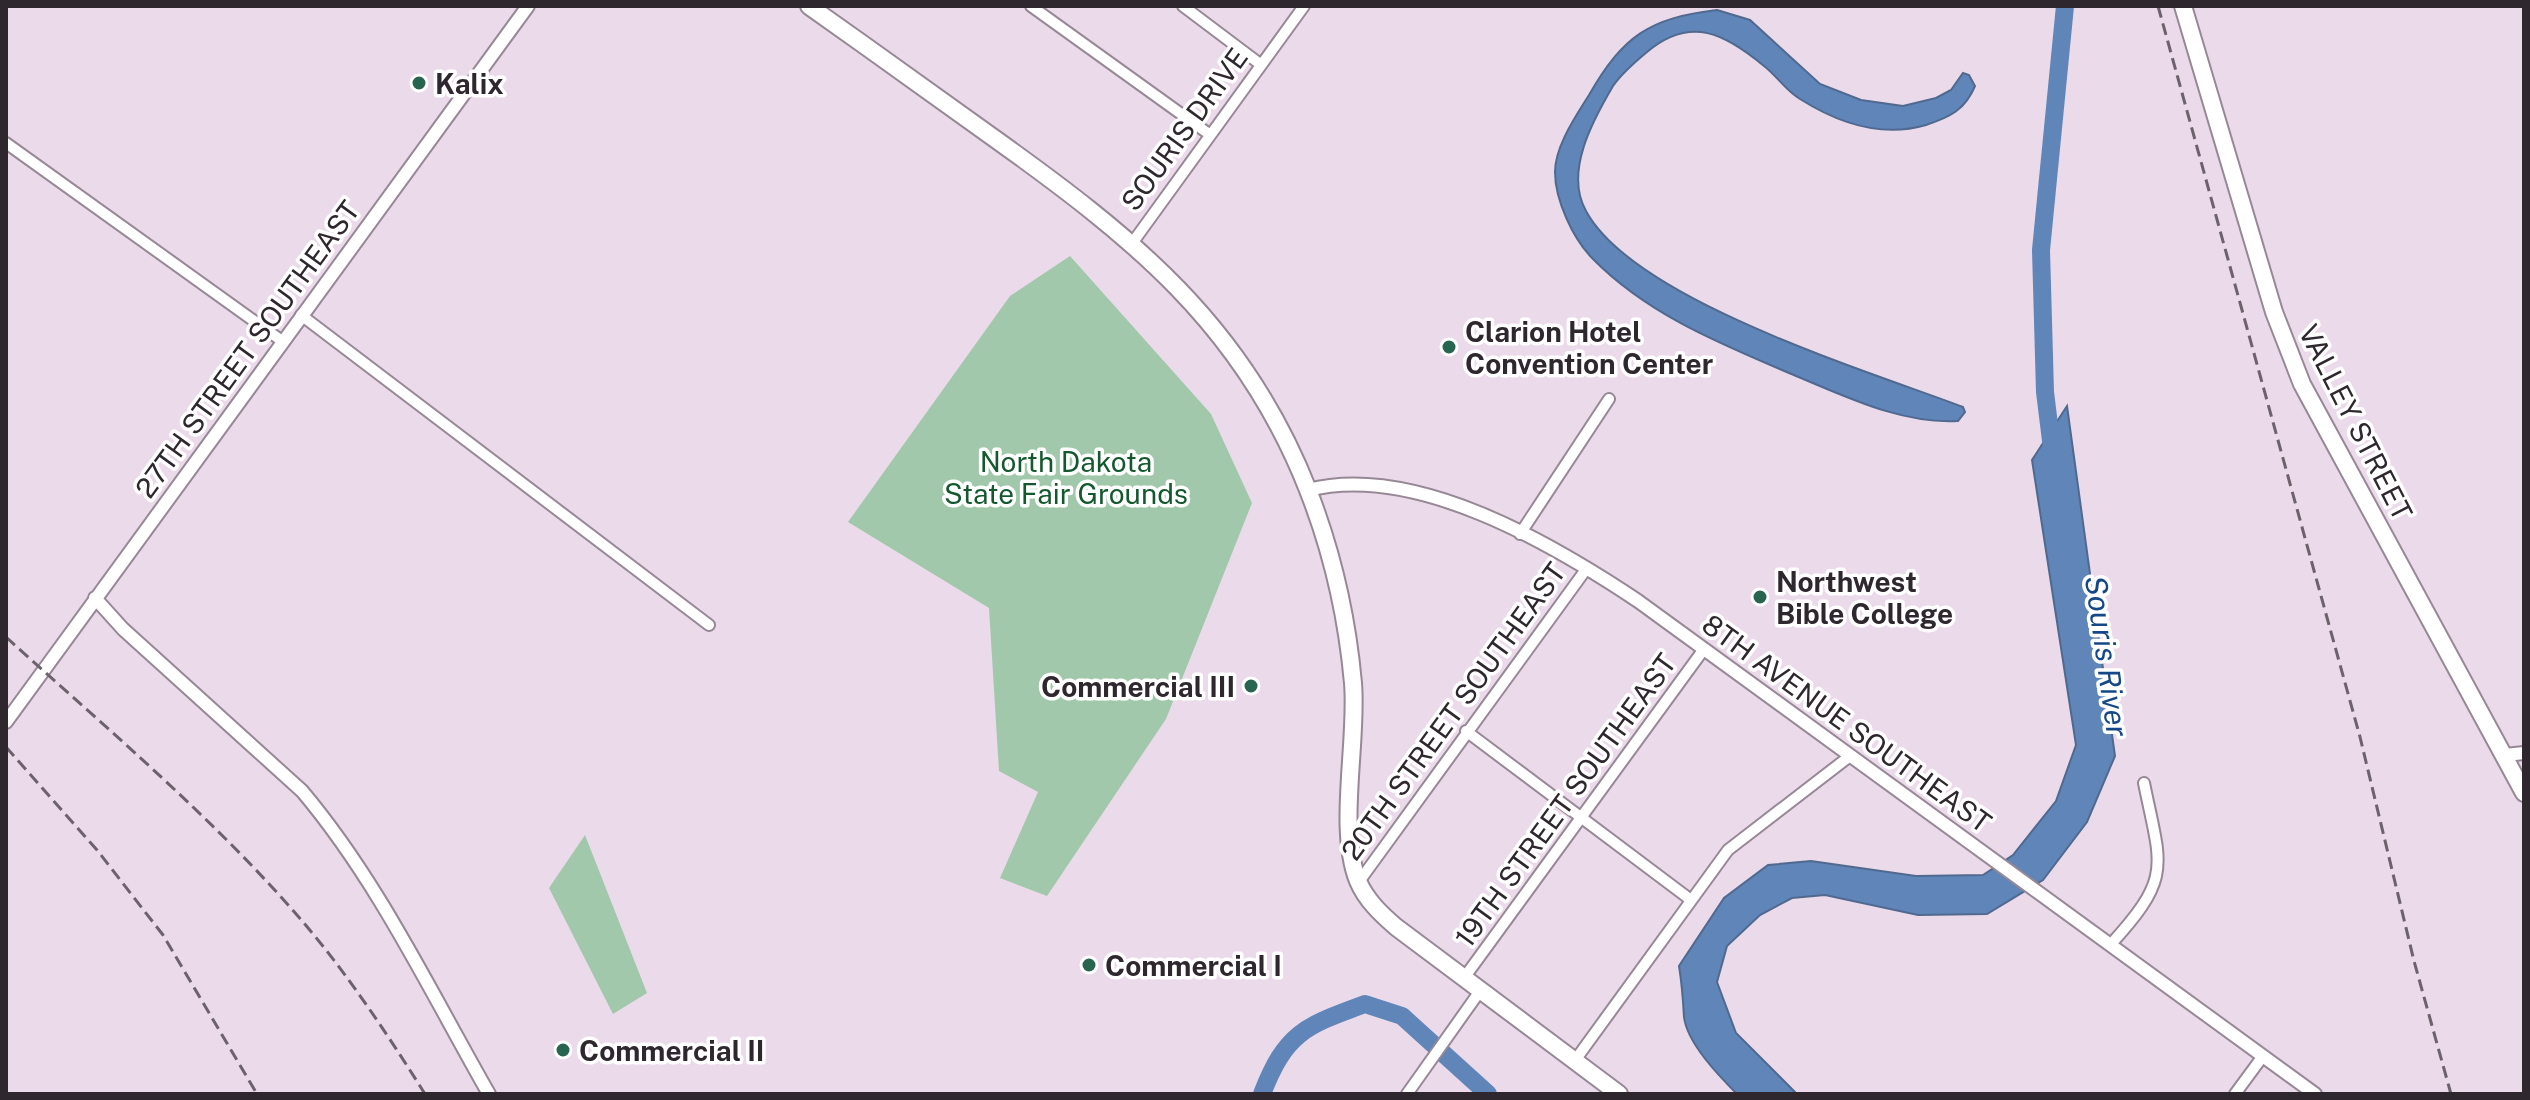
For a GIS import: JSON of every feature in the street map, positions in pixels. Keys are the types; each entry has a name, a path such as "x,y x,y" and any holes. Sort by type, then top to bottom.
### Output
{"main road":[{"path":"809,6 1061,186 1133,242 1199,308 1234,353 1263,399 1308,490 1335,575"},
{"name":"VALLEY STREET","path":"2183,6 2274,312 2302,384 2524,793"},
{"path":"1328,550 1345,619 1353,685 1351,840 1358,883 1368,899 1396,927 1619,1094"}],"street":[{"name":"27TH STREET SOUTHEAST","path":"6,722 528,6"},
{"path":"1031,6 1209,134"},
{"path":"1183,6 1260,64"},
{"name":"SOURIS DRIVE","path":"1133,242 1304,6"},
{"path":"6,143 282,341"},
{"path":"301,315 709,625"},
{"path":"1520,534 1609,399"},
{"name":"8TH AVENUE SOUTHEAST","path":"1308,490 1328,486 1394,487 1450,504 1520,534 1587,568 1704,649 2315,1094"},
{"name":"20TH STREET SOUTHEAST","path":"1358,883 1587,568"},
{"path":"95,598 123,629 302,791 325,818 358,864 489,1094"},
{"name":"19TH STREET SOUTHEAST","path":"1464,978 1704,649"},
{"path":"1466,731 1691,900"},
{"path":"2505,755 2524,753"},
{"path":"1576,1059 1728,850 1850,756"},
{"path":"2111,944 2157,885 2160,859 2144,783"},
{"name":"19TH STREET SOUTHEAST","path":"1407,1094 1480,991"},
{"path":"2235,1094 2263,1056"}],"green space":[{"name":"North Dakota State Fair Grounds","path":"1070,256 1211,414 1252,503 1166,719 1047,896 1000,878 1038,792 999,771 989,608 848,522 1010,296"},
{"path":"585,835 647,993 613,1014 549,888"}],"water":[{"path":"1717,10 1750,20 1820,84 1861,100 1903,106 1936,98 1951,90 1963,73 1969,75 1975,86 1956,112 1942,119 1910,129 1877,129 1845,121 1815,108 1795,96 1750,55 1721,38 1707,33 1678,34 1647,52 1629,68 1613,86 1597,114 1584,147 1578,180 1586,211 1612,243 1652,274 1701,303 1815,353 1963,407 1965,412 1958,421 1916,418 1875,408 1688,327 1638,297 1615,279 1593,259 1572,230 1558,195 1556,162 1567,132 1601,75 1640,33 1673,18"},
{"path":"2067,406 2115,756 2087,822 2043,880 1987,914 1918,915 1825,895 1792,898 1760,915 1727,946 1717,982 1736,1033 1797,1094 1737,1094 1705,1058 1686,1027 1679,966 1724,898 1768,865 1811,861 1916,876 1983,875 2013,855 2056,801 2076,745 2032,460"}],"waterway":[{"name":"Souris River","path":"2053,457 2045,392 2041,250 2065,6"},
{"path":"1262,1094 1280,1057 1300,1034 1365,1004 1402,1016 1488,1094"}],"railway":[{"path":"2158,6 2360,737 2414,961 2451,1094"},
{"path":"6,637 156,772 297,915 348,979 425,1094"},
{"path":"6,747 97,850 163,935 257,1094"}],"place":[{"name":"Kalix","path":"419,83"},
{"name":"Clarion Hotel Convention Center","path":"1449,347"},
{"name":"Northwest Bible College","path":"1760,597"},
{"name":"Commercial III","path":"1251,686"},
{"name":"Commercial I","path":"1089,965"},
{"name":"Commercial II","path":"563,1050"}]}
